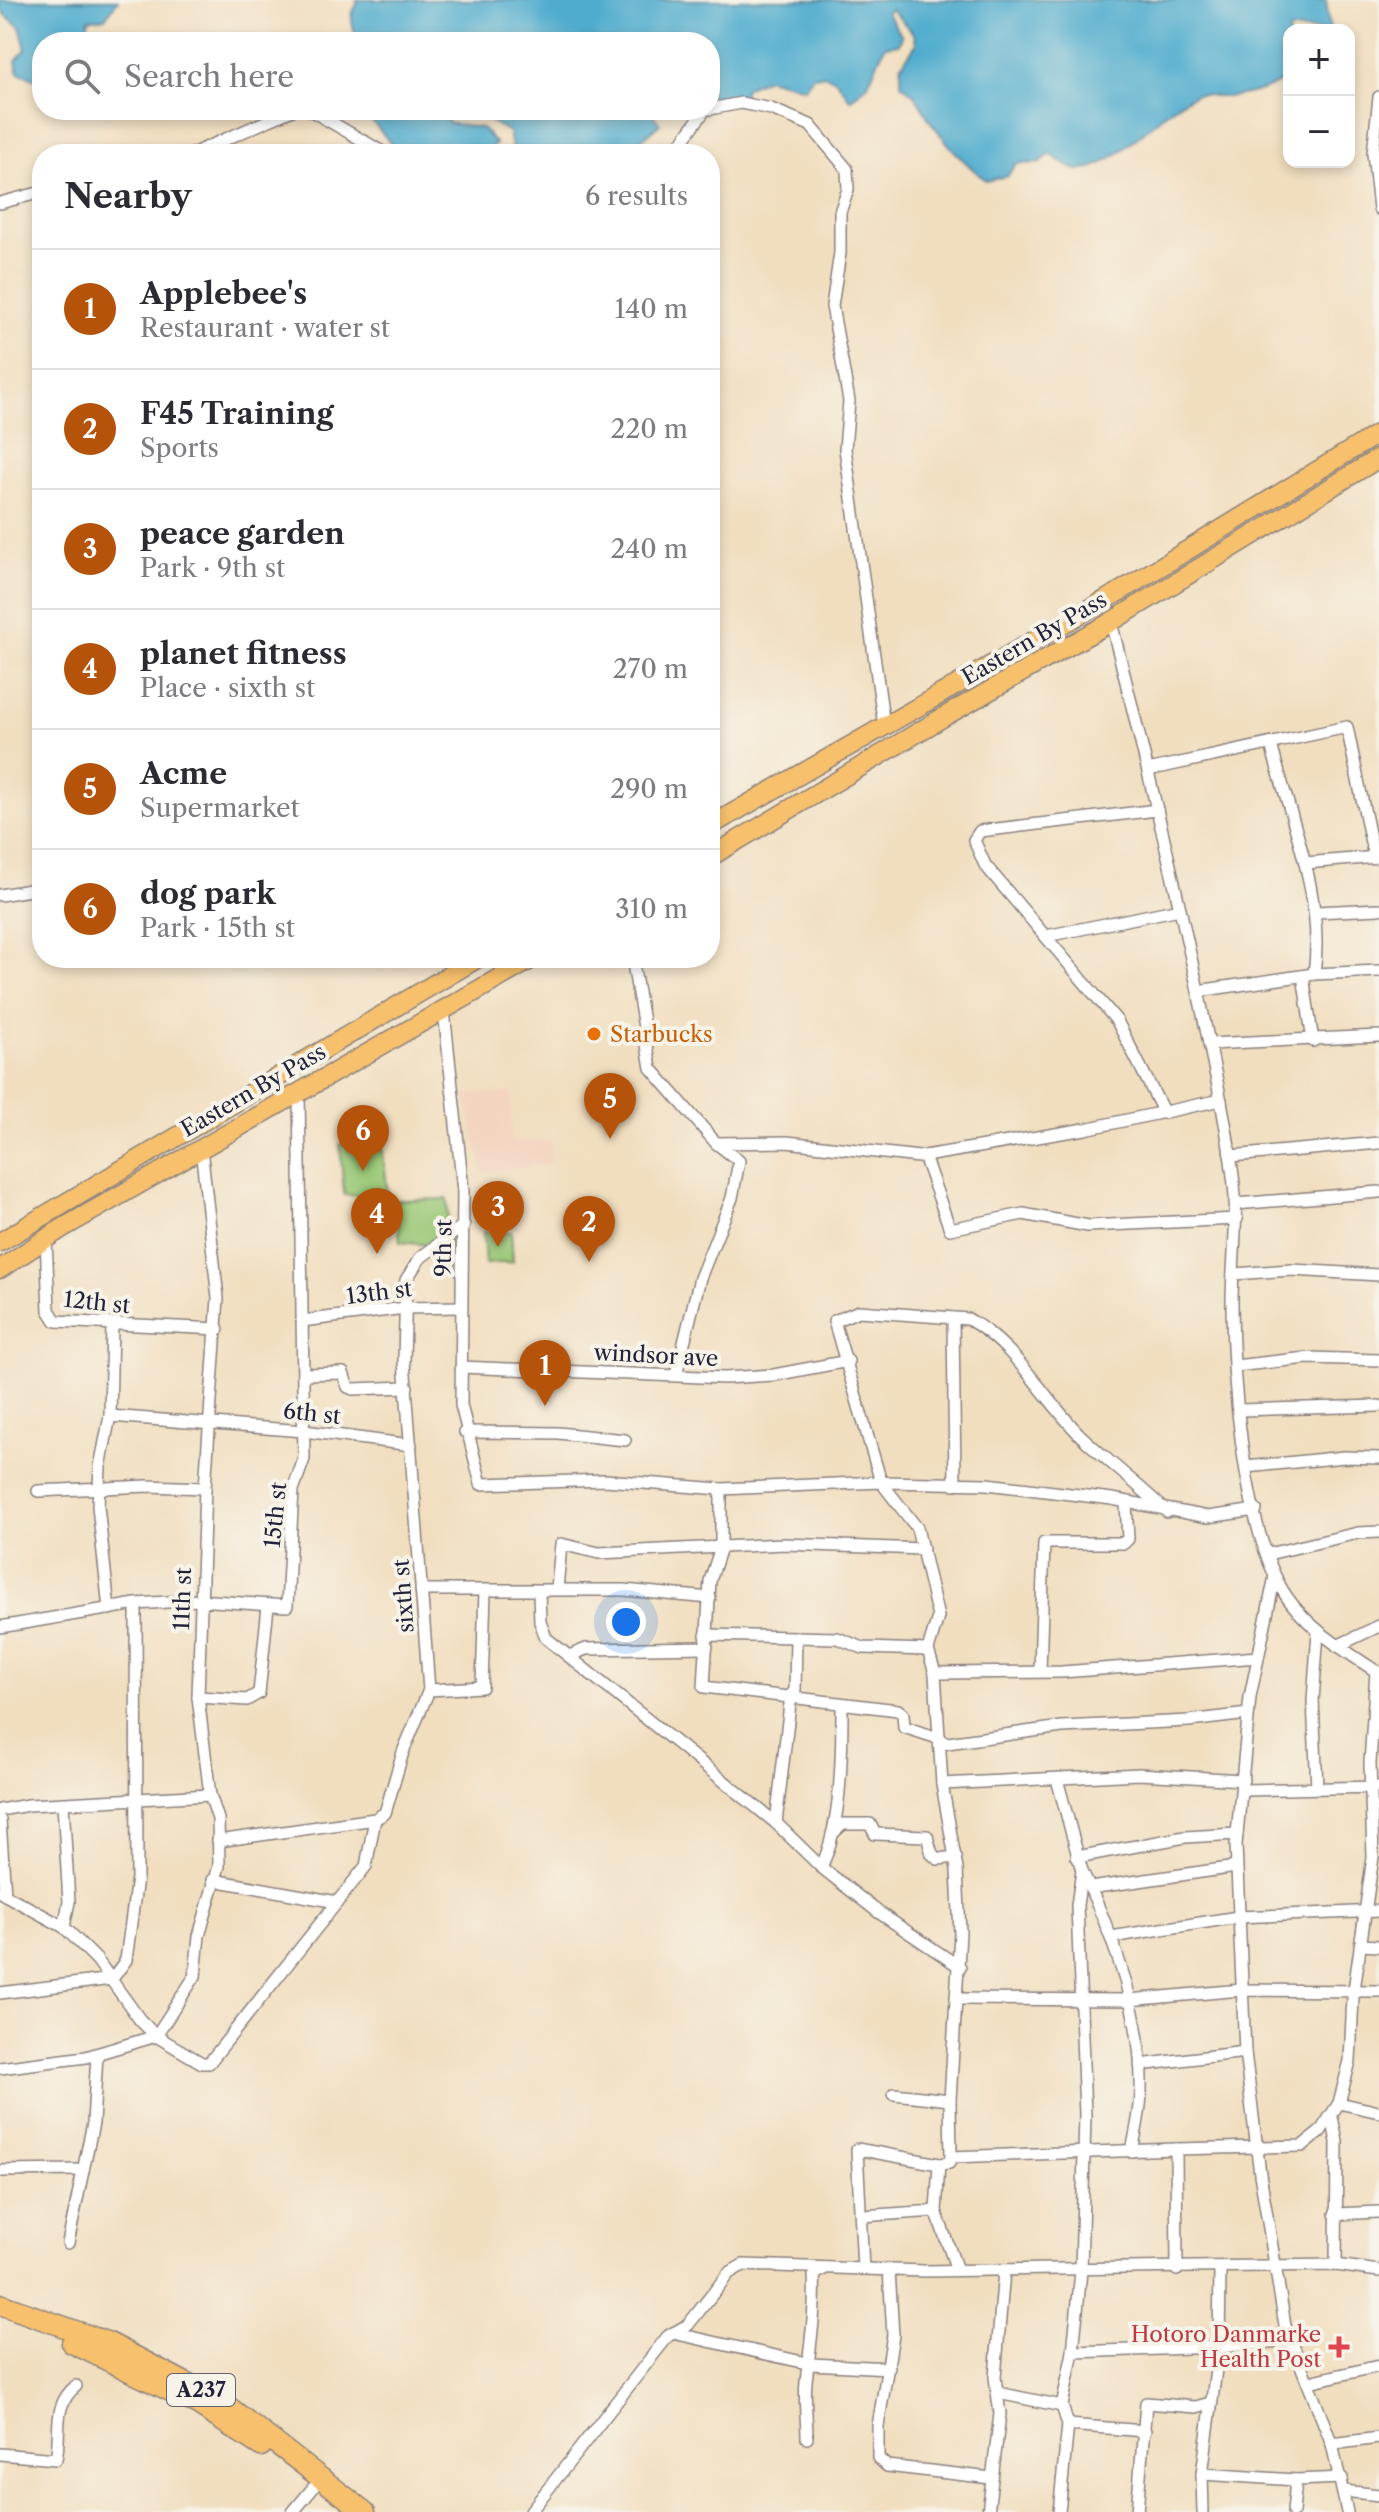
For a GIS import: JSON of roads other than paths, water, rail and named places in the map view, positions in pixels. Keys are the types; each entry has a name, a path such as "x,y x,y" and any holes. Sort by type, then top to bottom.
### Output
{"highway":[{"name":"A237","path":"0,2304 109,2343 211,2395 258,2427 365,2512"},
{"name":"A237","path":"0,2318 106,2358 181,2395 257,2443 344,2512"}],"main road":[{"name":"Eastern By Pass","path":"720,820 1119,592 1379,433"},
{"name":"Eastern By Pass","path":"720,851 947,715 1111,622 1379,458"},
{"name":"Eastern By Pass","path":"0,1242 461,968"},
{"name":"Eastern By Pass","path":"0,1269 299,1090 517,968"}],"street":[{"path":"1379,97 1373,153 1379,209"},
{"path":"720,107 741,103 771,109 810,125 847,169 848,189 840,212 840,253 832,306 849,401 845,449 884,726"},
{"path":"215,144 269,120"},
{"path":"327,120 369,144"},
{"path":"681,144 699,120"},
{"path":"0,203 32,195"},
{"path":"951,2157 1305,2145 1332,2117 1350,2061 1354,1991 1373,1857 1377,1672 1318,1632 1292,1603 1275,1576 1246,1467 1235,1366 1233,1274 1237,1219 1231,1156 1180,909 1111,622"},
{"path":"1148,770 1349,728 1376,857 1305,863"},
{"path":"1271,744 1316,912 1319,941 1308,975 1313,1041"},
{"path":"1157,810 1044,820 980,831 976,834 975,847 985,865 1117,1021 1164,1113"},
{"path":"0,895 32,890"},
{"path":"1046,936 1180,909"},
{"path":"1316,912 1379,909"},
{"path":"634,968 651,1068 716,1143 739,1161 739,1175 700,1278 676,1375"},
{"path":"1198,991 1308,975 1379,971"},
{"name":"9th st","path":"444,1011 464,1225 459,1382 465,1432 481,1484 605,1480 721,1489"},
{"path":"1209,1044 1379,1036"},
{"name":"15th st","path":"268,1606 287,1606 290,1601 293,1490 304,1459 299,1090"},
{"path":"716,1143 787,1142 924,1156 1221,1100"},
{"path":"1231,1156 1379,1143"},
{"name":"11th st","path":"156,2036 195,1976 199,1936 219,1866 218,1819 210,1795 198,1697 208,1425 218,1329 218,1278 201,1148"},
{"path":"924,1156 950,1229 1023,1214 1088,1226 1237,1219"},
{"path":"1236,1204 1379,1192"},
{"name":"sixth st","path":"156,2036 202,2063 212,2061 366,1866 375,1819 385,1813 403,1752 429,1690 407,1387 405,1308 411,1267 464,1225"},
{"name":"12th st","path":"46,1239 52,1318 64,1323 218,1329"},
{"path":"1233,1274 1292,1270 1379,1275"},
{"name":"13th st","path":"302,1321 405,1308 460,1307"},
{"path":"863,2269 857,2149 939,2164 949,2163 951,2157 950,2100 960,1967 956,1857 942,1784 935,1673 928,1650 938,1617 917,1528 881,1482 834,1321 853,1312 953,1318 979,1325 1030,1375 1078,1433 1167,1512"},
{"path":"953,1318 955,1484"},
{"path":"109,1609 99,1491 110,1416 112,1325"},
{"path":"1235,1366 1307,1358 1379,1360"},
{"name":"windsor ave","path":"461,1367 725,1378 774,1375 848,1361"},
{"path":"303,1374 343,1373 348,1387 353,1389 407,1387"},
{"path":"1239,1410 1379,1406"},
{"name":"6th st","path":"110,1416 304,1431 411,1445"},
{"path":"465,1432 558,1433 625,1440"},
{"path":"1246,1467 1344,1457 1379,1458"},
{"path":"1248,1714 1062,1727 940,1742 904,1727 903,1714 898,1710 704,1687 710,1581 721,1547 721,1489 881,1482 955,1484 1023,1487 1208,1517 1256,1510"},
{"path":"38,1491 99,1491 148,1486 205,1488"},
{"path":"1040,1671 1044,1543 1124,1543 1128,1539 1126,1503"},
{"path":"1268,1554 1358,1533 1379,1532"},
{"path":"557,1589 561,1544 599,1553 784,1544 923,1549"},
{"path":"1275,1576 1248,1714 1237,1834 1245,2052 1274,2267 1291,2340 1332,2444 1347,2512"},
{"path":"421,1590 539,1592 557,1589 710,1598"},
{"path":"429,1690 482,1687 485,1591"},
{"path":"539,1592 540,1622 546,1638 776,1823 821,1867 878,1912 960,1967"},
{"path":"0,1627 136,1604 203,1602 268,1606 259,1693 247,1700 198,1697"},
{"path":"0,1993 112,1979 126,1960 137,1878 136,1604"},
{"path":"1337,1646 1379,1626"},
{"path":"1317,1788 1313,1700 1318,1632"},
{"path":"569,1656 586,1649 796,1637 837,1638 863,1648 928,1650"},
{"path":"776,1823 791,1695 795,1691 796,1637"},
{"path":"935,1673 1040,1671 1258,1657"},
{"path":"821,1867 831,1847 839,1799 842,1704"},
{"path":"942,1784 1139,1774 1243,1785 1375,1787"},
{"path":"1057,1779 1077,1857 1111,1937 1129,2000 1140,2065 1140,2106 1132,2151"},
{"path":"0,1810 210,1795"},
{"path":"63,1804 69,1902 64,1927"},
{"path":"218,1841 375,1819"},
{"path":"0,1820 3,1894 64,1927 112,1979 140,2020 156,2036 97,2054 0,2068"},
{"path":"832,1834 843,1824 870,1824 875,1834 927,1836 932,1854 938,1859 956,1857"},
{"path":"1077,1857 1142,1843 1237,1834"},
{"path":"1090,1888 1236,1867"},
{"path":"1059,2512 1068,2425 1062,2406 1073,2352 1081,2271 1084,2152 1077,1905 1082,1871"},
{"path":"213,1880 337,1902"},
{"path":"1111,1937 1238,1917 1379,1911"},
{"path":"1360,1945 1379,1946"},
{"path":"956,1999 1080,2001 1241,1990 1379,1991"},
{"path":"1140,2065 1245,2052"},
{"path":"68,2243 93,2123 97,2054"},
{"path":"894,2094 950,2100"},
{"path":"1339,2103 1379,2112"},
{"path":"1332,2117 1337,2142 1336,2265"},
{"path":"1176,2149 1177,2270"},
{"path":"939,2164 936,2211 957,2270"},
{"path":"0,2171 83,2170"},
{"path":"861,2216 936,2211"},
{"path":"1335,2214 1379,2212"},
{"path":"530,2512 673,2333 688,2325 735,2267 774,2264 889,2270 1081,2271 1336,2265 1379,2271"},
{"path":"807,2438 806,2380 811,2364 814,2275 825,2268"},
{"path":"1203,2512 1202,2474 1219,2347 1220,2269"},
{"path":"889,2270 893,2335 878,2426 881,2464 991,2478"},
{"path":"988,2512 1000,2414 995,2377 1004,2271"},
{"path":"673,2333 811,2364 889,2368"},
{"path":"1073,2352 1219,2347 1291,2340"},
{"path":"1309,2382 1379,2366"},
{"path":"0,2454 56,2459 58,2416 66,2394 76,2386"},
{"path":"998,2393 1062,2406"},
{"path":"1137,2512 1146,2403 1196,2407 1210,2403"},
{"path":"1068,2425 1145,2431"},
{"path":"1332,2444 1379,2438"},
{"path":"1202,2474 1343,2484 1379,2495"},
{"path":"1293,2512 1296,2480"},
{"path":"293,2512 313,2488"}],"water":[{"path":"0,0 118,0 105,18 89,19 86,32 32,32 32,78 18,72 16,60 26,49 20,27 0,10"},
{"path":"356,0 1326,0 1329,24 1283,24 1283,80 1267,88 1221,97 1195,95 1168,112 1110,159 1096,166 1074,169 1051,154 1039,163 1016,164 1007,176 987,181 950,146 917,98 901,84 901,66 916,44 914,34 891,9 887,13 902,36 899,44 885,46 868,84 850,100 836,80 820,75 813,76 805,88 767,78 745,88 743,97 720,102 720,32 355,32 354,8 358,3"},
{"path":"371,120 446,120 482,128 496,144 391,144"},
{"path":"488,120 657,120 660,124 637,144 511,144 509,132"}],"place":[{"name":"Starbucks","path":"594,1034"},
{"name":"Acme","path":"610,1139"},
{"name":"dog park","path":"363,1171"},
{"name":"peace garden","path":"498,1247"},
{"name":"planet fitness","path":"377,1254"},
{"name":"F45 Training","path":"589,1262"},
{"name":"Applebee's","path":"545,1406"},
{"name":"Hotoro Danmarke Health Post","path":"1339,2347"}]}
